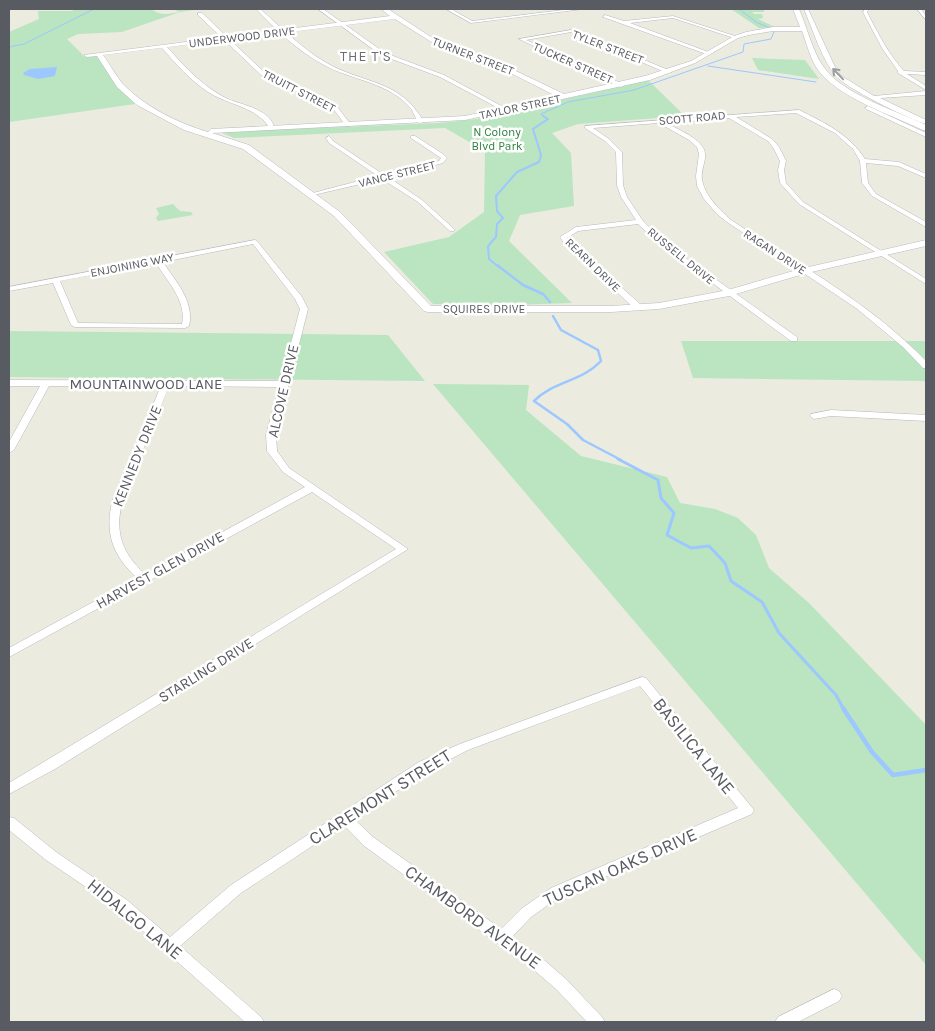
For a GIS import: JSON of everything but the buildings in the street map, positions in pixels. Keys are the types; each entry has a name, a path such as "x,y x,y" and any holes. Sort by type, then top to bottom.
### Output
{"street":[{"path":"258,9 315,58 332,68 394,92 415,110 420,122"},
{"path":"320,9 383,54 442,76 506,110"},
{"name":"TURNER STREET","path":"384,9 435,42 491,61 566,97"},
{"path":"448,9 470,22 581,9"},
{"path":"796,9 803,30 822,70 835,83 861,98 926,128"},
{"path":"806,9 832,67 845,81 872,97 926,122"},
{"path":"867,9 865,12 867,16 900,72 926,88"},
{"path":"919,9 926,19"},
{"name":"TRUITT STREET","path":"200,14 263,74 334,106 348,125"},
{"path":"605,16 709,54"},
{"path":"622,23 673,17 736,37"},
{"name":"UNDERWOOD DRIVE","path":"87,55 397,18"},
{"name":"TAYLOR STREET","path":"195,131 420,122 465,118 621,85 669,72 709,54 736,37 773,29 803,30"},
{"name":"TYLER STREET","path":"544,34 571,31 669,72"},
{"name":"TUCKER STREET","path":"544,34 521,39 621,85"},
{"path":"164,47 197,82 225,100 260,114 271,123 272,128"},
{"name":"SQUIRES DRIVE","path":"99,54 129,94 156,113 195,131 246,147 337,214 428,309 638,307 687,302 729,293 804,271 926,243"},
{"path":"900,72 926,73"},
{"path":"861,98 926,93"},
{"path":"878,106 868,108 926,135"},
{"name":"SCOTT ROAD","path":"587,127 797,111 837,132 855,148 863,161"},
{"path":"729,116 770,140 777,148 783,161 781,170 783,183 801,204 926,282"},
{"name":"RAGAN DRIVE","path":"659,121 698,145 703,156 699,174 702,188 708,201 721,214 877,320 914,352 926,366"},
{"name":"RUSSELL DRIVE","path":"587,127 607,140 619,152 620,185 624,197 640,222 664,245 794,339"},
{"name":"VANCE STREET","path":"311,195 441,162 444,158 441,155 413,137"},
{"path":"328,138 330,142 420,202 452,230"},
{"path":"926,176 899,164 863,161 867,189 885,202 926,225"},
{"name":"REARN DRIVE","path":"638,307 566,242 563,237 576,229 640,222"},
{"name":"ENJOINING WAY","path":"9,289 255,242"},
{"name":"ALCOVE DRIVE","path":"255,242 299,299 304,309 271,436 272,449 277,460 286,470 403,549"},
{"path":"56,280 75,325 185,326 188,319 187,308 158,260"},
{"name":"MOUNTAINWOOD LANE","path":"9,383 284,384"},
{"path":"9,450 46,383"},
{"name":"KENNEDY DRIVE","path":"144,579 130,567 119,550 114,534 113,515 166,384"},
{"path":"814,416 831,413 926,418"},
{"name":"HARVEST GLEN DRIVE","path":"9,652 312,488"},
{"name":"STARLING DRIVE","path":"9,789 50,766 403,549"},
{"name":"BASILICA LANE","path":"642,682 747,810"},
{"name":"CLAREMONT STREET","path":"170,946 236,889 406,777 444,756 642,682"},
{"name":"TUSCAN OAKS DRIVE","path":"502,938 526,913 556,892 747,810"},
{"name":"CHAMBORD AVENUE","path":"344,818 368,841 558,981 597,1022"},
{"name":"HIDALGO LANE","path":"9,822 50,856 116,899 256,1022"},
{"path":"783,1022 834,996"}],"green space":[{"path":"76,9 151,9 164,14 179,12 173,9 200,9 180,12 122,32 78,34 67,39 85,57 97,55 135,104 9,122 9,32 39,19 38,11 72,11"},
{"path":"731,9 764,9 764,12 752,12 754,14 762,14 763,18 758,19 775,27 759,28"},
{"path":"752,58 805,60 819,79 758,70"},
{"name":"N Colony Blvd Park","path":"648,80 685,116 578,124 552,133 571,153 574,206 520,215 509,241 572,303 512,305 433,304 384,252 449,237 484,212 485,151 445,128 234,138 220,132 439,123 477,119"},
{"path":"173,204 180,211 191,212 193,215 158,221 156,218 159,214 156,208"},
{"path":"9,331 388,335 425,381 9,377"},
{"path":"681,341 926,341 926,381 693,378"},
{"path":"433,384 529,385 526,410 581,456 667,477 680,503 715,509 738,518 756,535 769,568 809,603 926,725 926,965"}],"water":[{"path":"57,67 55,76 38,79 23,73 30,69"}],"waterway":[{"path":"9,47 24,44 94,9"},
{"path":"739,9 756,22 769,28"},
{"path":"545,117 541,114 568,102 634,90 743,52 744,44 771,39 774,32"},
{"path":"708,66 816,82"},
{"path":"499,267 489,259 488,246 496,237 497,224 503,218 497,211 496,196 517,172 539,162 541,155 533,129 548,119 543,116"},
{"path":"497,265 523,285 543,294 550,302"},
{"path":"553,316 561,330 598,350 601,361 585,373 550,389 534,401 567,424 583,440 621,460"},
{"path":"618,459 658,480 661,498 674,513 667,535 691,548 709,546 725,563 731,581 762,602 779,633 836,695 844,710"},
{"path":"843,708 872,752 893,775 926,770"}],"district":[{"name":"THE T'S","path":"366,56"}]}
